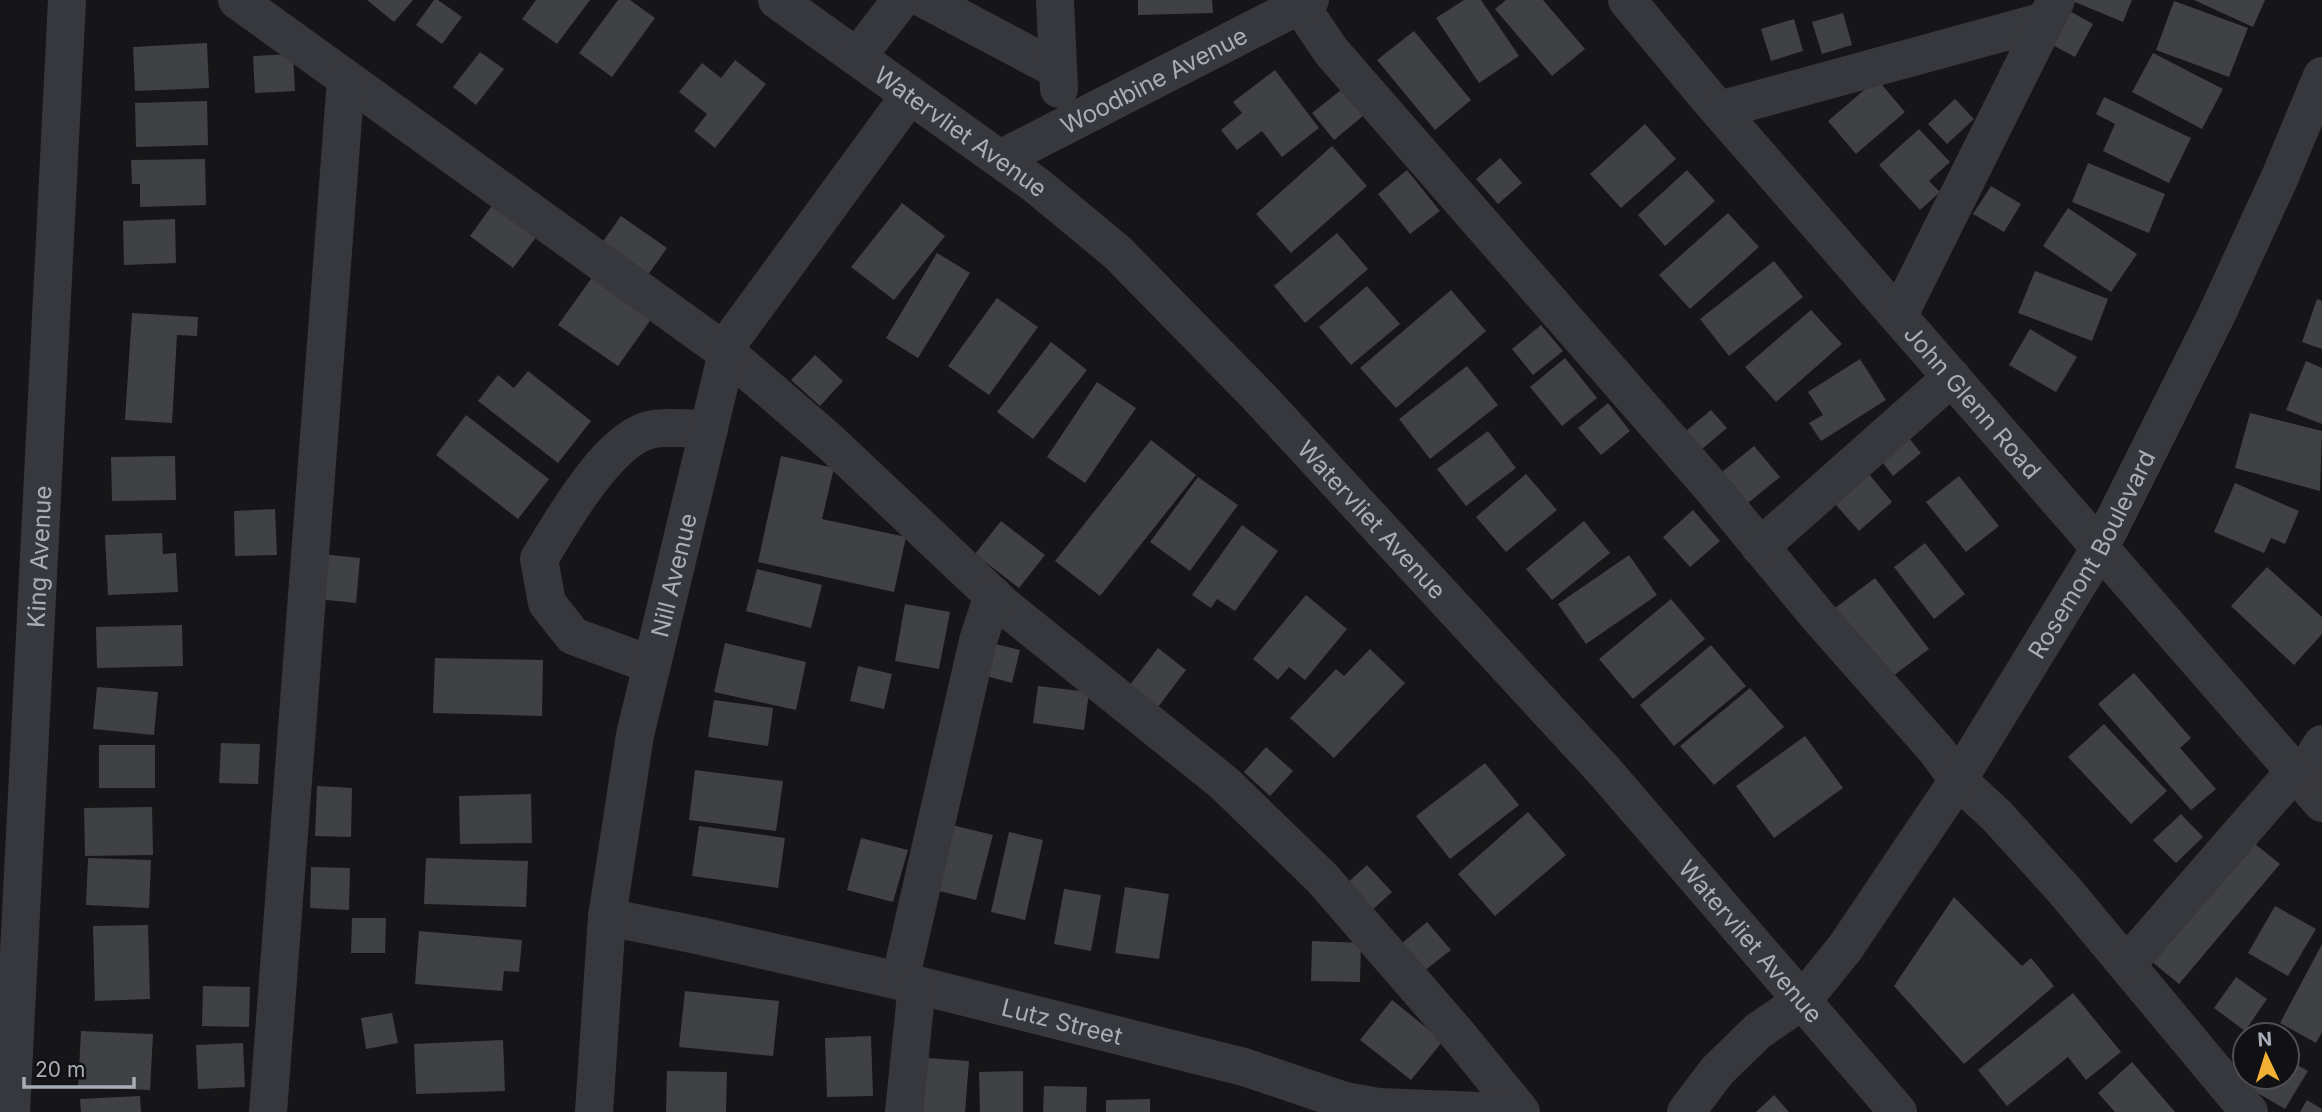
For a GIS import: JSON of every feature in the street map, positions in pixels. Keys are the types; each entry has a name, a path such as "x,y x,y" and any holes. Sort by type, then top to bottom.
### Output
{"street":[{"name":"King Avenue","path":"11,1112 66,0"},
{"path":"237,0 727,353 829,440 993,595 1224,783 1322,878 1459,1036 1519,1110"},
{"name":"Watervliet Avenue","path":"777,0 1036,185 1118,253 1258,396 1606,773 1898,1112"},
{"path":"857,57 901,0"},
{"path":"926,0 1058,69"},
{"path":"1055,0 1061,127"},
{"name":"John Glenn Road","path":"1626,0 2306,785"},
{"path":"1305,2 1331,51 1712,488 1937,751 1958,780 1996,815 2057,881 2249,1112"},
{"name":"Woodbine Avenue","path":"1000,159 1305,2"},
{"path":"1719,110 2051,10"},
{"path":"1899,315 2051,10"},
{"name":"Rosemont Boulevard","path":"1686,1112 1717,1071 1750,1039 1802,1001 1845,948 1958,780 2100,548 2216,316 2280,177 2322,76"},
{"path":"268,1112 346,79"},
{"name":"Nill Avenue","path":"594,1112 607,918 635,735 727,353 733,337 910,95"},
{"path":"1760,547 1952,377"},
{"path":"652,665 573,636 547,603 539,559 577,497 621,446 649,430 709,429"},
{"path":"904,1112 909,983 978,641 993,595"},
{"path":"2127,964 2306,785 2322,744"},
{"name":"Lutz Street","path":"607,918 701,936 909,983 1244,1067 1326,1104 1479,1111 1519,1110"}],"building":[{"path":"367,0 413,0 394,22"},
{"path":"434,0 462,17 442,44 416,25"},
{"path":"536,0 590,0 557,44 522,19"},
{"path":"618,0 630,0 655,18 612,77 579,53"},
{"path":"1138,0 1212,0 1213,13 1138,15"},
{"path":"1464,0 1481,0 1519,56 1479,83 1436,18"},
{"path":"1506,0 1543,0 1585,49 1552,76 1495,9"},
{"path":"2070,0 2132,0 2123,22"},
{"path":"2194,0 2265,0 2253,27"},
{"path":"2174,1 2248,28 2229,77 2156,50"},
{"path":"2064,8 2093,24 2075,57 2045,41"},
{"path":"1843,13 1852,45 1822,54 1812,22"},
{"path":"1794,19 1803,51 1771,61 1761,29"},
{"path":"1414,31 1471,100 1435,130 1377,60"},
{"path":"207,43 209,88 135,91 133,47"},
{"path":"480,52 504,69 476,105 453,87"},
{"path":"2153,53 2223,89 2202,129 2132,92"},
{"path":"293,54 295,91 255,93 253,56"},
{"path":"735,60 766,84 715,148 694,131 707,114 679,92 702,63 721,78"},
{"path":"1275,70 1319,128 1282,157 1262,131 1237,150 1221,130 1242,113 1233,102"},
{"path":"1877,79 1905,112 1856,154 1828,121"},
{"path":"1341,90 1363,116 1334,140 1312,113"},
{"path":"2104,97 2191,138 2169,183 2103,151 2115,124 2096,114"},
{"path":"1955,99 1974,119 1947,144 1928,124"},
{"path":"207,101 208,145 136,147 135,103"},
{"path":"1645,124 1676,159 1621,208 1590,174"},
{"path":"1919,129 1950,162 1929,181 1940,192 1920,210 1879,165"},
{"path":"1332,146 1367,186 1291,253 1256,214"},
{"path":"1500,158 1522,183 1498,204 1476,179"},
{"path":"205,159 206,205 140,207 140,184 132,184 131,160"},
{"path":"2088,163 2165,194 2149,233 2072,202"},
{"path":"1407,170 1440,211 1410,234 1378,194"},
{"path":"1687,170 1715,201 1665,246 1638,215"},
{"path":"1991,186 2021,204 2004,232 1973,214"},
{"path":"496,200 540,232 513,268 470,236"},
{"path":"902,203 945,236 894,300 851,267"},
{"path":"2068,208 2137,254 2111,292 2043,246"},
{"path":"1728,213 1759,247 1690,309 1659,275"},
{"path":"621,216 667,248 645,279 599,247"},
{"path":"175,219 176,263 124,265 123,221"},
{"path":"1337,233 1368,269 1305,323 1274,286"},
{"path":"937,253 970,273 918,358 886,338"},
{"path":"1774,261 1803,297 1729,356 1700,319"},
{"path":"2035,271 2108,299 2092,341 2018,313"},
{"path":"593,276 652,318 618,366 558,325"},
{"path":"1367,286 1400,324 1351,365 1319,327"},
{"path":"1451,290 1486,331 1396,408 1360,368"},
{"path":"997,298 1038,327 989,395 948,366"},
{"path":"2317,299 2322,301 2322,349 2302,342"},
{"path":"1811,310 1842,344 1776,402 1745,367"},
{"path":"132,313 198,317 197,336 177,335 172,423 125,420"},
{"path":"1541,325 1563,351 1533,375 1512,349"},
{"path":"2030,329 2077,357 2056,392 2009,365"},
{"path":"1051,342 1087,370 1033,439 997,412"},
{"path":"815,355 843,381 820,406 791,380"},
{"path":"1565,358 1597,398 1562,426 1530,387"},
{"path":"1860,359 1886,400 1821,441 1809,423 1823,415 1808,392"},
{"path":"2306,361 2322,368 2322,424 2286,410"},
{"path":"1467,366 1498,405 1430,459 1399,419"},
{"path":"528,371 591,421 558,463 478,401 498,375 514,388"},
{"path":"1097,382 1136,408 1085,483 1047,457"},
{"path":"1608,403 1630,431 1601,455 1578,428"},
{"path":"1711,410 1727,428 1702,449 1686,431"},
{"path":"2250,413 2322,431 2320,491 2235,468"},
{"path":"466,415 549,479 518,519 436,455"},
{"path":"1901,428 1921,453 1893,476 1873,450"},
{"path":"1488,431 1516,468 1466,506 1437,469"},
{"path":"1151,440 1196,475 1100,596 1055,561"},
{"path":"1754,446 1780,477 1748,503 1722,472"},
{"path":"175,456 176,500 112,501 111,457"},
{"path":"781,456 834,468 822,519 906,537 894,592 758,562"},
{"path":"1526,474 1557,510 1506,552 1476,517"},
{"path":"1869,474 1892,502 1859,531 1835,504"},
{"path":"1959,476 1999,526 1966,552 1926,502"},
{"path":"1198,477 1238,505 1190,571 1150,542"},
{"path":"2235,483 2299,511 2285,544 2271,538 2264,553 2214,532"},
{"path":"275,509 277,555 235,556 234,511"},
{"path":"1693,510 1720,541 1690,567 1663,537"},
{"path":"1001,521 1045,555 1019,588 975,554"},
{"path":"1584,521 1610,553 1552,600 1526,569"},
{"path":"1242,525 1278,551 1235,611 1217,599 1211,608 1192,595"},
{"path":"162,533 163,554 176,553 178,592 108,595 105,535"},
{"path":"1925,543 1965,594 1934,619 1894,567"},
{"path":"321,554 360,558 356,603 317,599"},
{"path":"1629,555 1657,595 1586,644 1558,604"},
{"path":"2267,567 2322,617 2322,634 2294,665 2231,606"},
{"path":"757,569 822,585 811,628 746,611"},
{"path":"1875,578 1929,649 1889,679 1835,608"},
{"path":"1306,595 1347,629 1305,680 1289,667 1278,680 1253,659"},
{"path":"1671,599 1705,639 1633,699 1599,659"},
{"path":"905,604 950,612 939,669 895,661"},
{"path":"182,625 183,666 97,668 96,627"},
{"path":"983,641 1020,650 1012,683 975,673"},
{"path":"725,643 806,662 796,710 714,692"},
{"path":"1711,645 1746,686 1674,746 1640,705"},
{"path":"1158,648 1186,670 1155,711 1126,690"},
{"path":"1370,649 1405,683 1334,758 1290,718 1336,669 1344,676"},
{"path":"435,658 543,660 542,716 433,713"},
{"path":"858,666 892,674 884,709 850,701"},
{"path":"2134,673 2191,738 2180,748 2216,789 2191,810 2098,704"},
{"path":"1038,686 1089,692 1084,730 1033,723"},
{"path":"97,687 158,692 154,735 93,729"},
{"path":"1750,688 1784,727 1714,785 1680,746"},
{"path":"714,700 773,708 768,746 708,737"},
{"path":"2104,724 2167,791 2131,824 2068,757"},
{"path":"1805,736 1843,788 1774,838 1736,786"},
{"path":"221,743 260,744 258,784 219,783"},
{"path":"99,745 155,745 155,788 99,788"},
{"path":"1266,747 1293,771 1270,796 1244,772"},
{"path":"1485,763 1519,805 1450,859 1416,816"},
{"path":"695,770 783,781 776,831 689,820"},
{"path":"317,786 352,788 351,837 315,836"},
{"path":"531,794 532,843 460,844 459,796"},
{"path":"152,807 153,855 85,856 84,808"},
{"path":"1528,812 1566,855 1495,916 1458,874"},
{"path":"2181,814 2203,837 2176,863 2153,840"},
{"path":"948,824 993,835 976,900 931,889"},
{"path":"699,826 785,838 778,888 692,876"},
{"path":"1009,832 1043,840 1025,920 991,912"},
{"path":"2244,835 2280,864 2179,984 2145,956"},
{"path":"861,838 908,850 893,902 847,890"},
{"path":"88,858 151,860 149,908 86,905"},
{"path":"426,858 528,861 526,907 424,904"},
{"path":"1367,865 1392,892 1370,912 1345,885"},
{"path":"311,867 350,868 349,910 310,908"},
{"path":"1125,887 1169,894 1159,959 1115,953"},
{"path":"1064,889 1101,895 1091,951 1054,944"},
{"path":"1954,897 2022,966 2031,958 2054,986 1964,1064 1894,986"},
{"path":"2275,906 2316,929 2288,976 2248,953"},
{"path":"352,918 386,918 385,953 351,953"},
{"path":"1427,922 1451,950 1424,971 1401,944"},
{"path":"148,925 150,999 95,1001 93,926"},
{"path":"419,931 522,940 519,972 504,971 502,991 415,984"},
{"path":"1312,941 1361,943 1360,982 1311,981"},
{"path":"2322,944 2322,1032 2316,1043 2301,1035 2301,1021 2281,1021"},
{"path":"2236,977 2267,999 2252,1021 2232,1021 2214,1008"},
{"path":"203,986 250,987 249,1027 202,1026"},
{"path":"685,991 779,1001 773,1056 679,1047"},
{"path":"2073,993 2121,1052 2086,1080 2068,1057 2007,1106 1978,1070"},
{"path":"1392,1000 1443,1041 1411,1080 1360,1040"},
{"path":"392,1013 398,1043 366,1049 361,1018"},
{"path":"81,1031 153,1034 150,1090 78,1087"},
{"path":"871,1036 873,1096 827,1097 825,1038"},
{"path":"503,1040 505,1091 416,1094 414,1044"},
{"path":"243,1043 245,1087 198,1089 196,1045"},
{"path":"927,1058 969,1061 965,1112 923,1112"},
{"path":"2132,1062 2175,1112 2115,1112 2098,1093"},
{"path":"2301,1067 2308,1071 2301,1083"},
{"path":"667,1071 727,1072 726,1112 666,1112"},
{"path":"1023,1071 1023,1112 980,1112 979,1072"},
{"path":"1044,1086 1087,1087 1086,1112 1043,1112"},
{"path":"2254,1091 2296,1091 2285,1109"},
{"path":"1774,1095 1789,1112 1756,1112"},
{"path":"140,1096 141,1112 81,1112 80,1099"},
{"path":"1150,1099 1150,1112 1106,1112 1106,1100"},
{"path":"2307,1100 2322,1109 2322,1112 2300,1112"}]}
